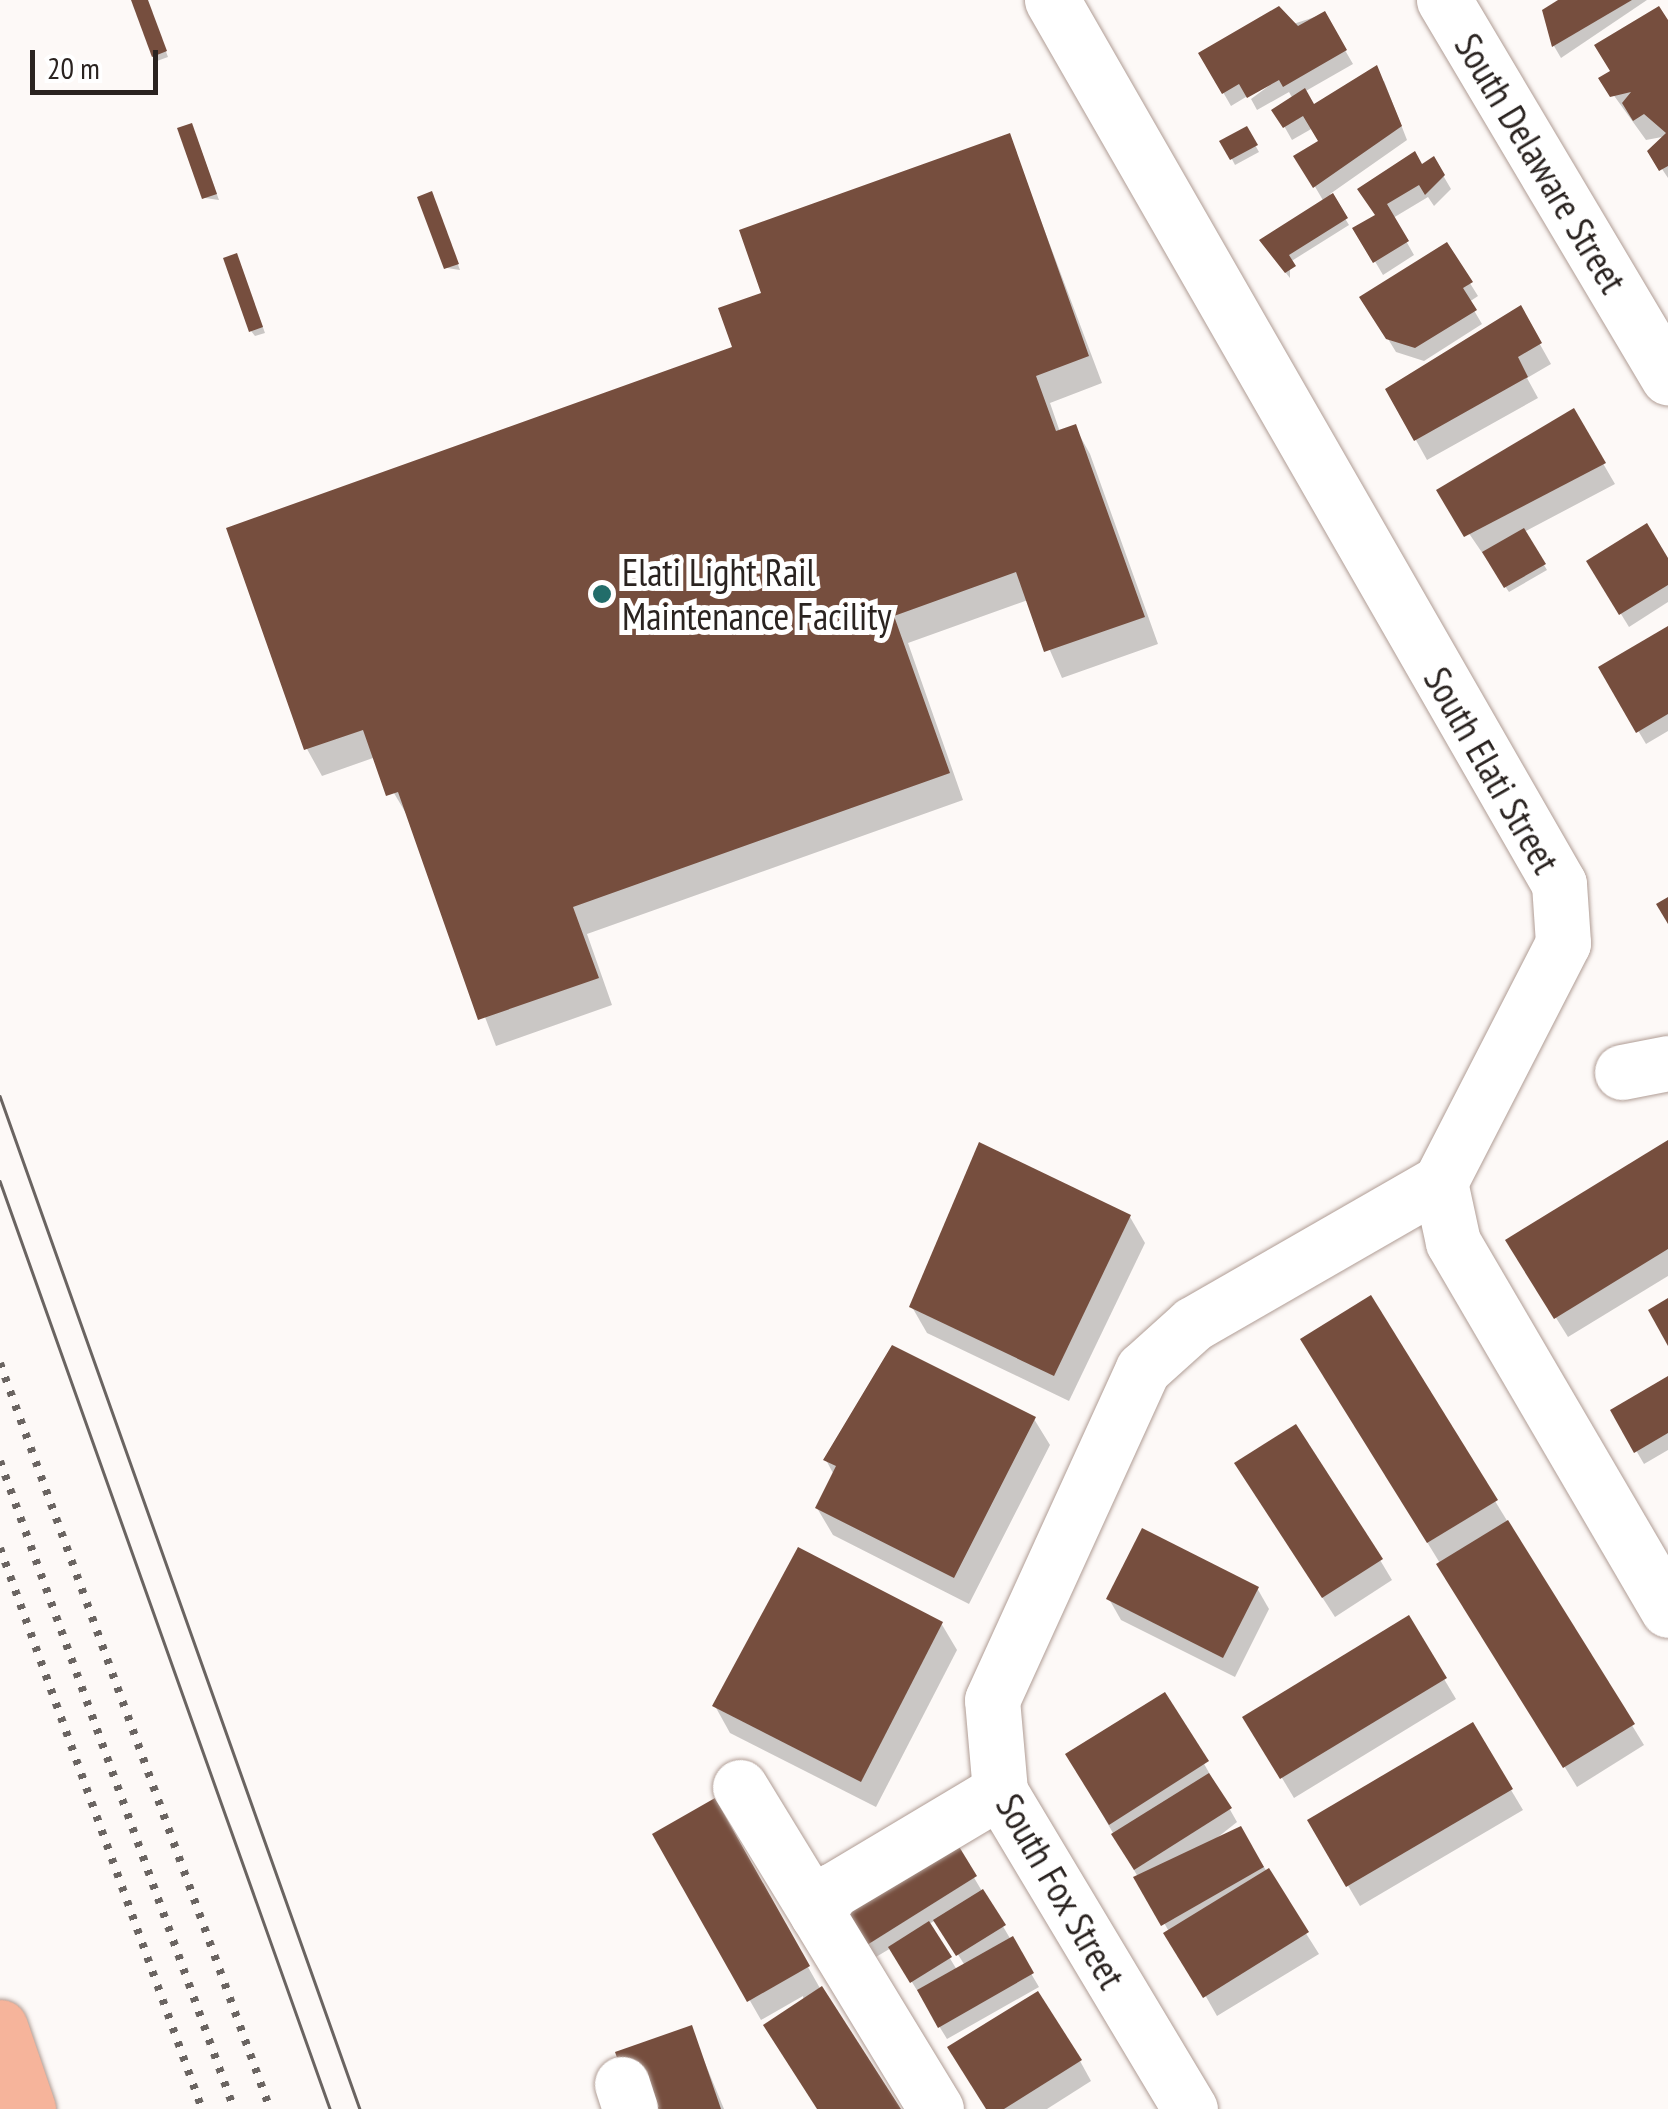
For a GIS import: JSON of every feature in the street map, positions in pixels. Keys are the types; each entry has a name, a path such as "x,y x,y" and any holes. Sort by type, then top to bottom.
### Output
{"highway":[{"path":"0,2028 28,2109"}],"street":[{"name":"South Elati Street","path":"1052,0 1559,884 1563,943 1440,1182"},
{"name":"South Delaware Street","path":"1444,0 1668,378"},
{"name":"South Fox Street","path":"1177,2104 1000,1791 992,1700 1030,1602 1143,1369 1193,1324 1440,1182"},
{"path":"1440,1182 1453,1242 1668,1610"},
{"path":"740,1787 936,2109"},
{"path":"816,1913 832,1892 1000,1791"}],"building":[{"path":"131,0 148,0 167,51 152,57"},
{"path":"1558,0 1632,0 1552,47 1542,10"},
{"path":"1279,6 1298,26 1325,11 1347,50 1283,87 1279,80 1247,98 1239,84 1222,94 1198,53"},
{"path":"1659,6 1668,20 1668,166 1659,171 1647,151 1666,133 1644,114 1633,121 1622,103 1631,92 1610,97 1598,78 1610,71 1594,45"},
{"path":"1377,65 1402,126 1313,188 1293,156 1318,141 1303,116 1283,128 1271,110 1305,88 1314,104"},
{"path":"192,123 217,194 202,199 177,128"},
{"path":"1247,126 1258,145 1230,160 1219,141"},
{"name":"Elati Light Rail Maintenance Facility","path":"1010,133 1089,356 1036,376 1056,431 1076,424 1145,617 1044,652 1016,572 894,616 950,773 573,907 599,978 478,1020 398,792 386,796 363,730 304,750 226,528 732,347 718,308 761,293 739,230"},
{"path":"1415,151 1422,164 1434,156 1445,175 1425,195 1419,185 1387,204 1409,241 1373,263 1352,228 1375,215 1357,189"},
{"path":"432,191 459,264 444,269 417,197"},
{"path":"1333,193 1348,218 1289,255 1296,266 1285,273 1259,240"},
{"path":"1447,242 1473,282 1463,288 1477,310 1415,348 1386,339 1359,297"},
{"path":"237,253 263,327 249,332 223,258"},
{"path":"1521,305 1542,343 1518,357 1528,377 1414,441 1385,389"},
{"path":"1574,408 1606,463 1464,537 1436,490"},
{"path":"1647,523 1668,558 1668,585 1619,615 1586,561"},
{"path":"1524,528 1546,564 1504,588 1482,552"},
{"path":"1668,626 1668,714 1636,733 1598,667"},
{"path":"1668,897 1668,924 1656,904"},
{"path":"1668,1140 1668,1249 1554,1319 1505,1240"},
{"path":"979,1142 1131,1215 1054,1376 909,1307"},
{"path":"1371,1295 1498,1500 1427,1543 1300,1339"},
{"path":"1668,1298 1668,1346 1648,1310"},
{"path":"892,1345 1036,1417 954,1578 815,1508 836,1466 823,1460"},
{"path":"1668,1376 1668,1433 1634,1453 1610,1410"},
{"path":"1296,1424 1383,1559 1322,1598 1234,1463"},
{"path":"1508,1520 1635,1724 1563,1768 1436,1564"},
{"path":"1142,1528 1259,1587 1223,1658 1106,1599"},
{"path":"798,1547 943,1622 861,1782 712,1706"},
{"path":"1409,1615 1447,1678 1280,1779 1242,1717"},
{"path":"1165,1692 1209,1761 1109,1825 1065,1754"},
{"path":"1473,1722 1513,1789 1346,1887 1307,1820"},
{"path":"1209,1773 1232,1808 1134,1870 1111,1834"},
{"path":"715,1798 810,1966 747,2002 652,1834"},
{"path":"1241,1826 1264,1867 1161,1926 1133,1877"},
{"path":"955,1840 977,1876 867,1945 844,1909"},
{"path":"1269,1868 1309,1932 1203,1998 1163,1933"},
{"path":"983,1889 1006,1925 956,1956 933,1920"},
{"path":"929,1921 952,1957 910,1983 888,1947"},
{"path":"1013,1936 1034,1973 938,2028 917,1990"},
{"path":"822,1986 901,2109 817,2109 763,2025"},
{"path":"1038,1991 1082,2060 1004,2109 986,2109 947,2047"},
{"path":"692,2025 721,2109 635,2109 615,2052"}],"tram line":[{"path":"0,1096 360,2109"},
{"path":"0,1181 330,2109"}],"railway":[{"path":"0,1363 270,2109"},
{"path":"0,1461 234,2109"},
{"path":"0,1548 202,2109"}],"place":[{"name":"Elati Light Rail Maintenance Facility","path":"602,594"}]}
